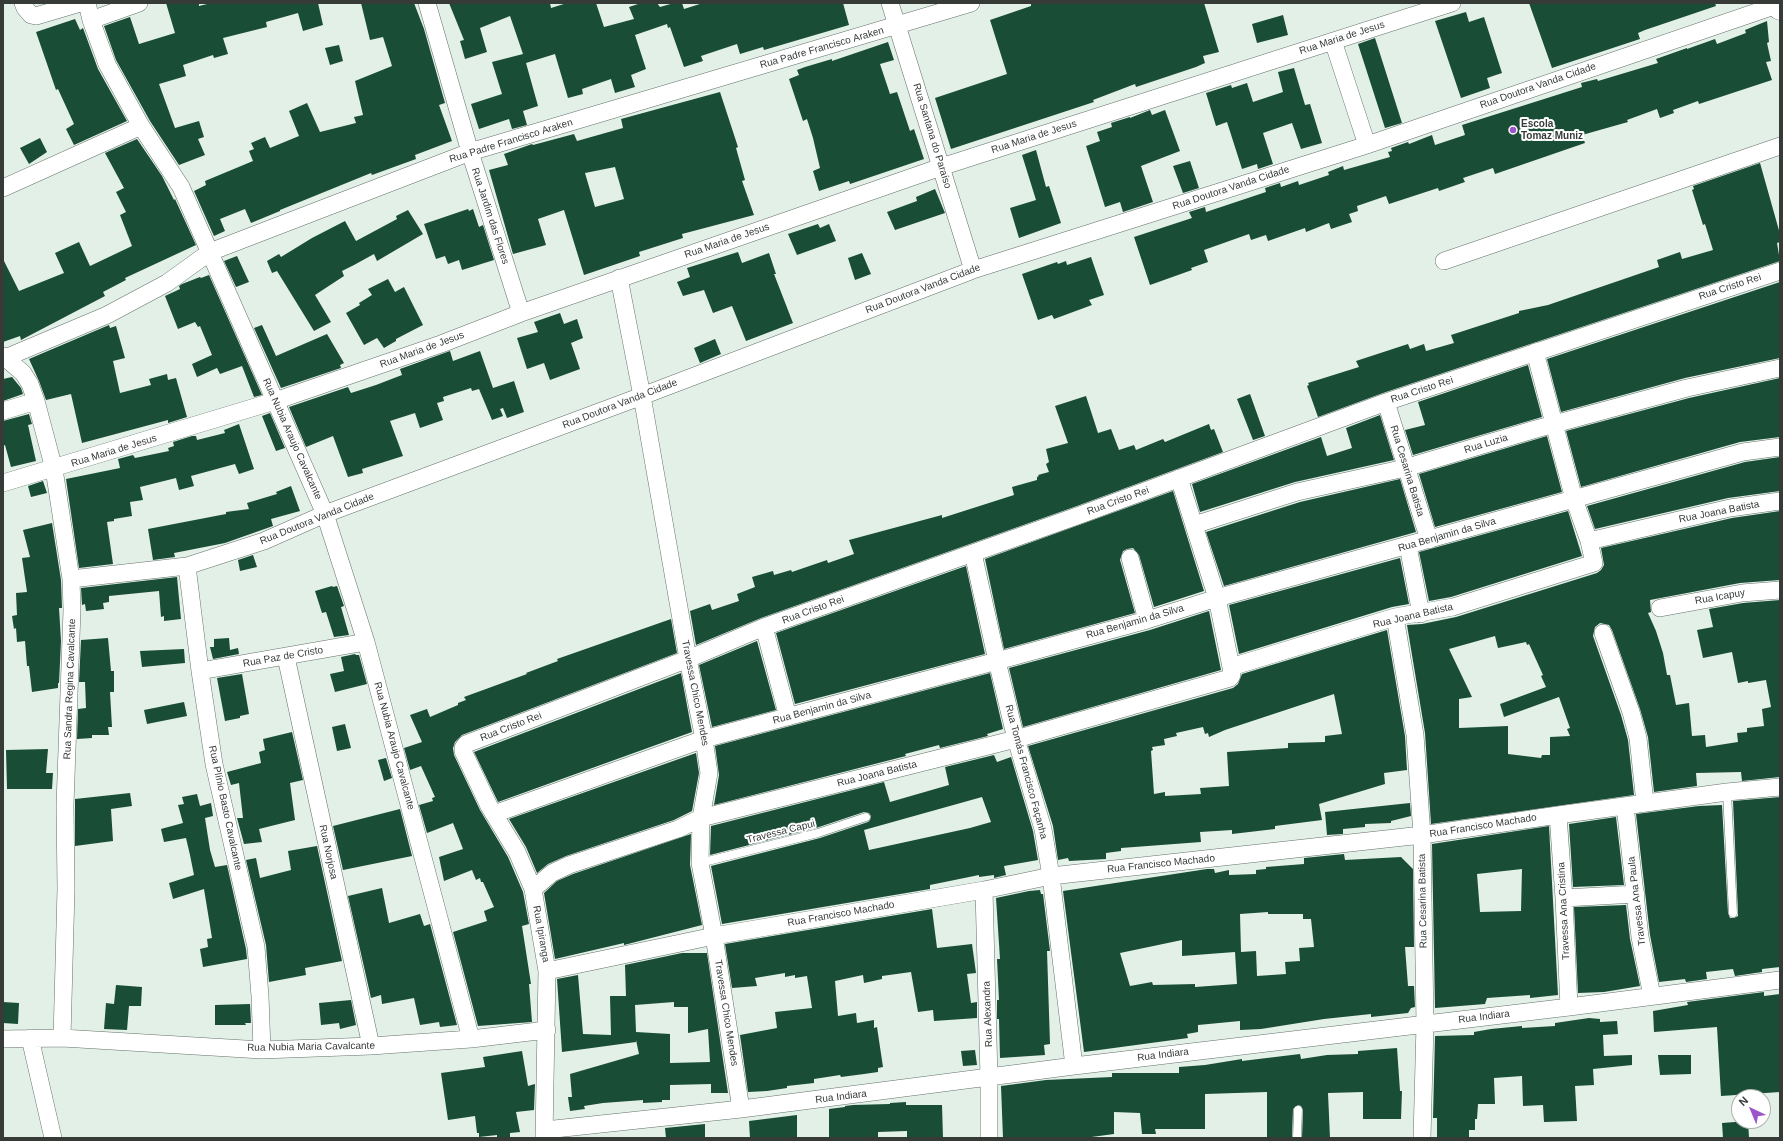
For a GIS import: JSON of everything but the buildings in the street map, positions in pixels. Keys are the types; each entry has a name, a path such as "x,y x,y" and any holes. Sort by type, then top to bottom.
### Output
{"street":[{"path":"23,3 31,15 36,16 80,3"},
{"name":"Rua Nubia Araujo Cavalcante","path":"87,3 91,20 107,64 141,126 180,187 325,514 366,642 471,1039"},
{"path":"91,20 139,3"},
{"name":"Rua Jardim das Flores","path":"427,3 470,152 521,313"},
{"name":"Rua Santana do Paraíso","path":"890,3 973,270"},
{"name":"Rua Padre Francisco Araken","path":"4,357 107,315 167,283 210,252 470,152 972,3"},
{"name":"Rua Maria de Jesus","path":"3,483 54,469 275,401 442,344 521,313 619,278 941,167 1452,3"},
{"path":"1780,4 1780,9"},
{"name":"Rua Doutora Vanda Cidade","path":"71,579 187,566 264,541 325,514 642,396 973,270 1367,144 1780,4"},
{"path":"1333,41 1367,144"},
{"path":"3,188 141,126"},
{"path":"1444,261 1780,146"},
{"name":"Rua Cristo Rei","path":"463,748 466,744 688,659 764,627 973,553 1386,402 1780,271"},
{"name":"Travessa Chico Mendes","path":"619,278 642,396 688,659 704,739 709,774 701,818 700,863 714,936 741,1110"},
{"path":"1535,352 1574,499 1589,541"},
{"name":"Rua Sandra Regina Cavalcante","path":"4,357 23,373 30,384 36,401 54,469 71,579 72,610 65,805 66,889 62,1038"},
{"name":"Rua Luzia","path":"1194,525 1297,492 1405,468 1554,424 1687,388 1780,368"},
{"path":"3,411 36,401"},
{"name":"Rua Cesarina Batista","path":"1386,402 1405,468 1429,540"},
{"name":"Rua Benjamin da Silva","path":"494,814 704,739 1147,620 1217,598 1743,452 1780,447"},
{"path":"1179,478 1217,598 1230,673"},
{"name":"Rua Joana Batista","path":"533,889 552,873 569,865 678,830 701,818 1016,739 1230,673 1395,618 1453,607 1594,563 1589,541 1730,508 1780,501"},
{"path":"1408,546 1421,614"},
{"name":"Rua Tomás Francisco Façanha","path":"973,553 1016,739 1043,830 1051,876 1074,1066"},
{"path":"1130,558 1147,620"},
{"name":"Rua Plínio Basto Cavalcante","path":"187,566 200,671 214,764 256,947 262,1050"},
{"name":"Rua Icapuy","path":"1660,608 1742,593 1780,590"},
{"name":"Rua Cesarina Batista","path":"1395,618 1415,735 1422,835 1425,1024 1422,1138"},
{"path":"764,627 788,717"},
{"path":"1603,633 1631,712 1638,738 1645,803"},
{"name":"Rua Paz de Cristo","path":"200,671 366,642"},
{"name":"Rua Norjosa","path":"286,657 371,1046"},
{"name":"Rua Ipiranga","path":"463,748 463,751 489,806 517,852 533,889 547,971 545,1134"},
{"name":"Rua Francisco Machado","path":"547,971 714,936 984,890 1051,876 1422,835 1726,792 1780,787"},
{"name":"Travessa Ana Paula","path":"1625,806 1640,937 1652,996"},
{"name":"Travessa Ana Cristina","path":"1558,815 1564,898 1569,1007"},
{"name":"Rua Alexandra","path":"984,890 989,1078 989,1138"},
{"path":"1564,898 1636,894"},
{"name":"Rua Indiara","path":"545,1134 1074,1066 1569,1007 1780,980"},
{"name":"Rua Nubia Maria Cavalcante","path":"3,1039 62,1038 262,1050 371,1046 471,1039 547,1030"},
{"path":"30,1038 53,1138"}],"lane":[{"path":"1726,792 1733,912"},
{"name":"Travessa Capui","path":"700,863 818,833 866,817"},
{"path":"1297,1138 1298,1110"}],"place":[{"name":"Escola Tomaz Muniz","path":"1513,130"}]}
